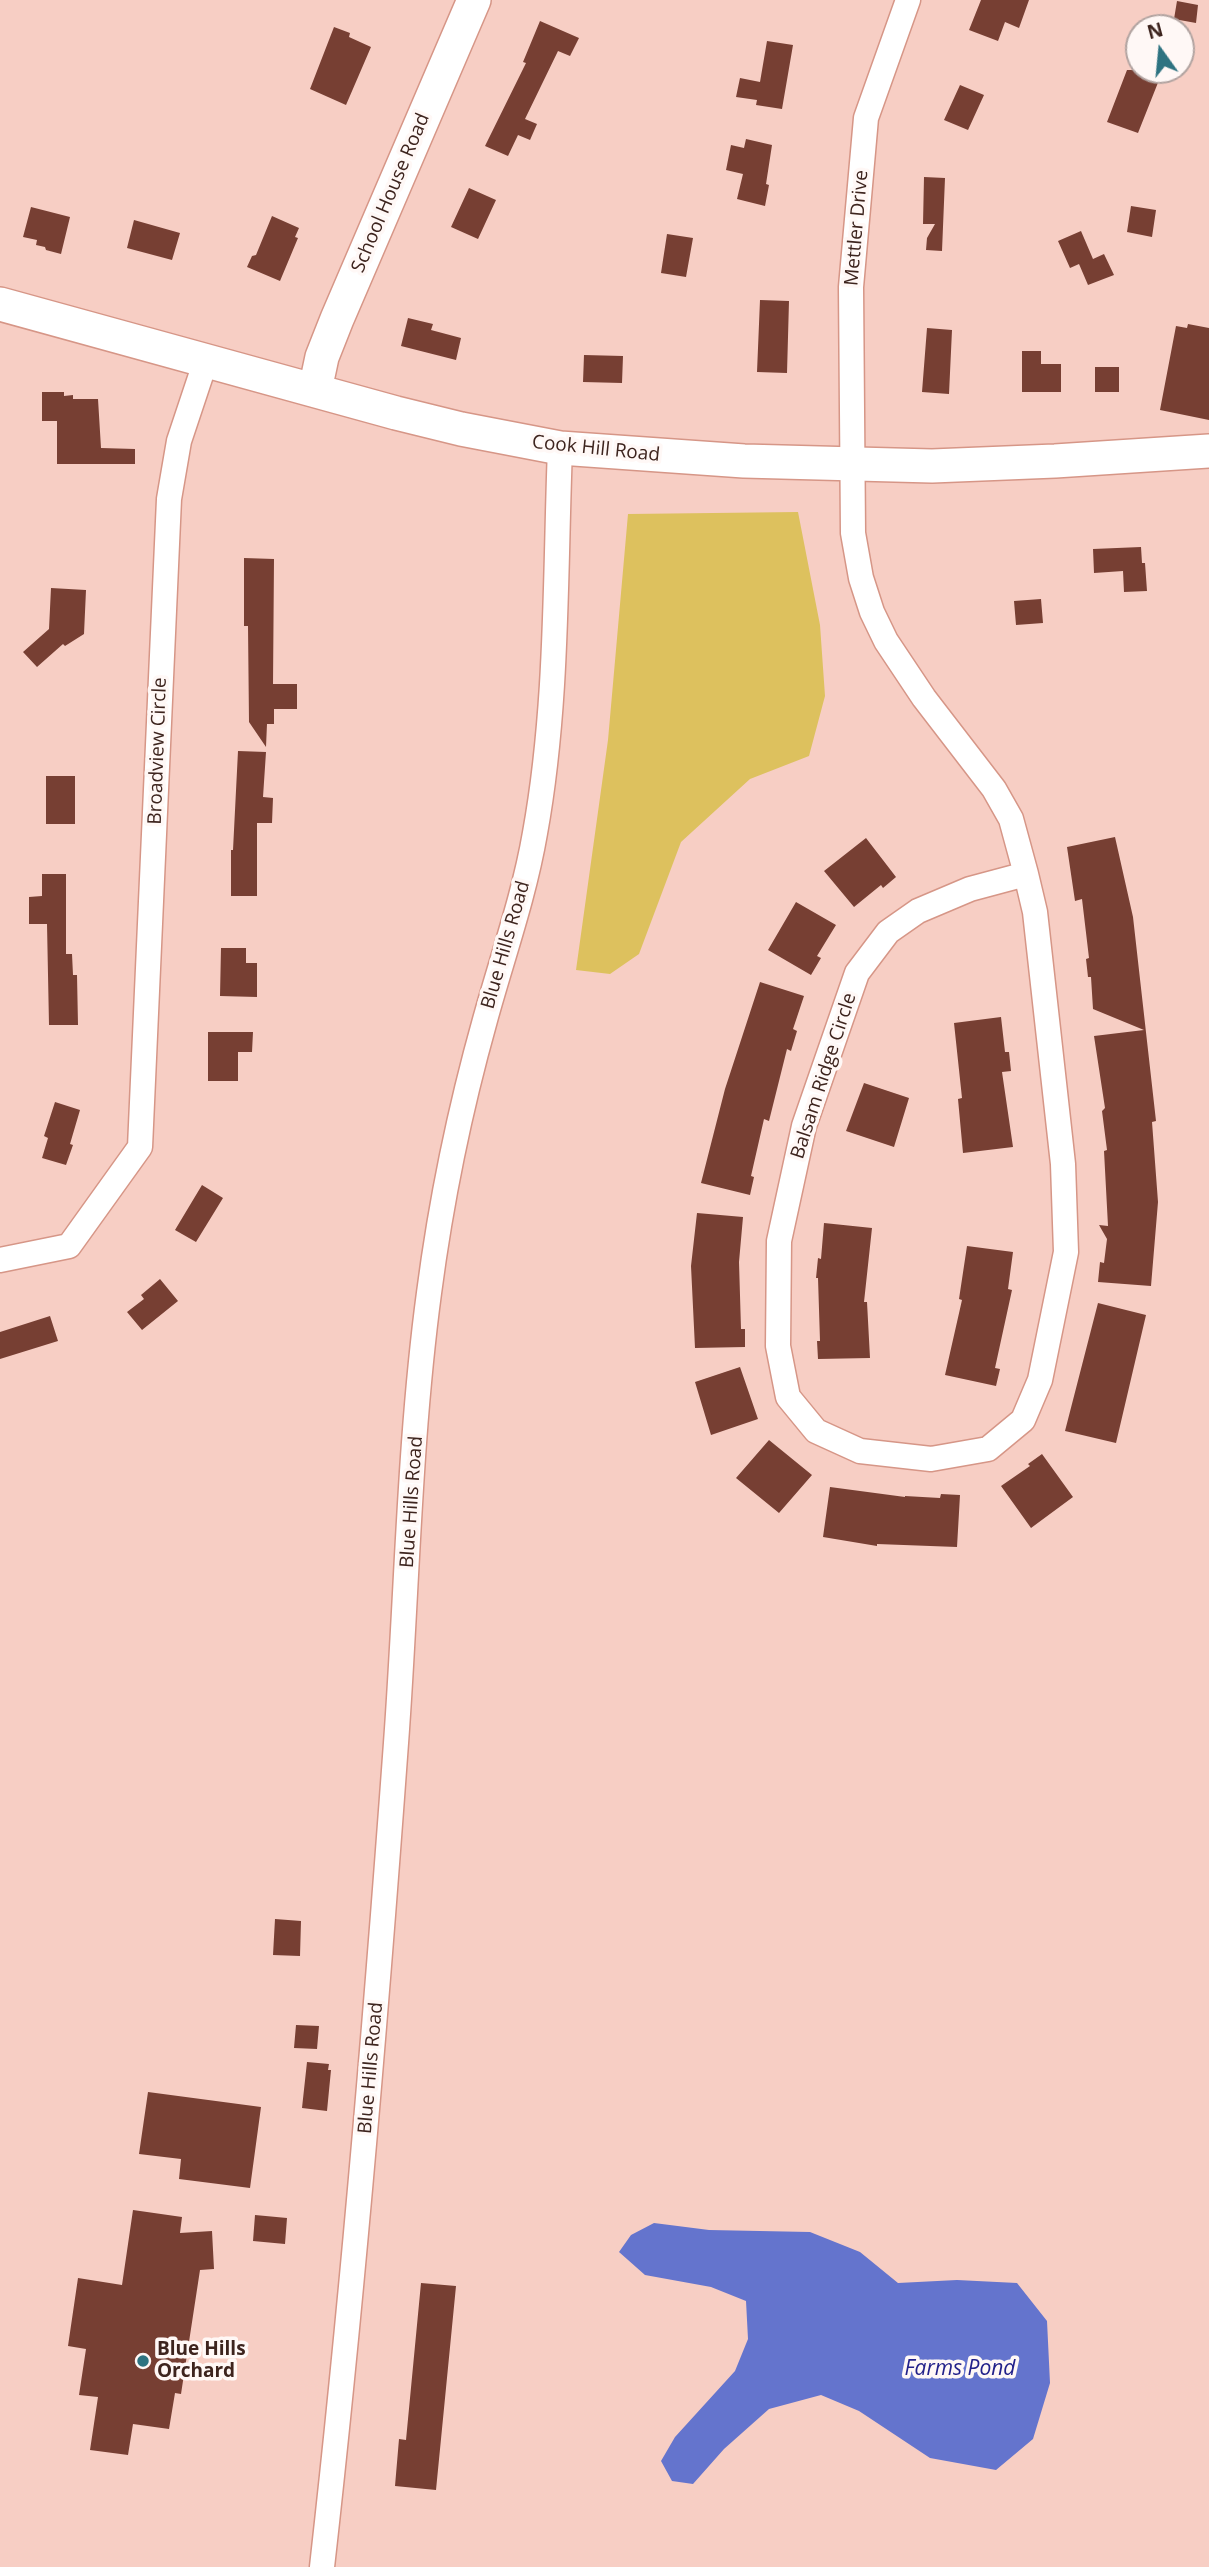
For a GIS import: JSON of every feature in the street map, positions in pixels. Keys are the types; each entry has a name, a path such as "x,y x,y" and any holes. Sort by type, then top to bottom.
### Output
{"street":[{"name":"School House Road","path":"315,390 322,357 337,319 474,0"},
{"name":"Mettler Drive","path":"850,464 851,287 866,118 908,0"},
{"name":"Cook Hill Road","path":"0,303 461,429 560,448 730,460 850,464 990,464 1209,451"},
{"name":"Broadview Circle","path":"0,1260 69,1246 140,1147 169,499 179,441 206,360"},
{"name":"Blue Hills Road","path":"322,2567 362,2186 421,1367 429,1294 465,1095 519,904 535,835 552,682 560,448"},
{"name":"Balsam Ridge Circle","path":"850,464 853,533 860,578 872,612 886,641 923,698 994,789 1011,819 1026,874 1035,912 1063,1164 1066,1252 1040,1380 1023,1420 988,1449 931,1459 860,1451 816,1431 788,1397 778,1346 779,1241 804,1126 857,973 888,932 918,911 970,889 1026,874"}],"shaded area":[{"path":"798,512 820,625 825,696 809,756 750,779 681,842 639,954 610,974 576,970 608,740 628,514"}],"water":[{"name":"Farms Pond","path":"654,2223 709,2230 810,2232 860,2252 898,2283 957,2280 1017,2283 1047,2321 1050,2383 1033,2439 996,2470 930,2458 859,2411 821,2395 769,2409 724,2449 693,2484 672,2481 661,2461 675,2437 735,2371 748,2339 746,2301 711,2287 645,2275 619,2252 631,2235"}],"building":[{"path":"981,0 1029,0 1019,28 1005,22 998,41 969,30"},
{"path":"1177,1 1198,5 1196,23 1195,14 1175,14"},
{"path":"540,21 579,38 570,56 558,51 525,119 537,124 530,140 518,135 508,156 485,146 526,63 523,62"},
{"path":"334,27 350,33 349,37 371,47 346,105 310,89"},
{"path":"767,41 793,45 782,109 756,105 757,100 736,97 740,78 760,82"},
{"path":"1125,75 1125,84 1157,84 1138,133 1107,122"},
{"path":"960,85 984,95 968,130 944,120"},
{"path":"746,139 772,145 765,206 737,199 743,174 726,170 731,145 744,148"},
{"path":"924,177 945,178 942,251 926,250 927,238 935,224 923,224"},
{"path":"469,188 496,200 478,239 451,227"},
{"path":"1131,206 1156,210 1152,237 1127,232"},
{"path":"31,207 70,217 61,254 36,245 37,240 23,237"},
{"path":"272,216 299,228 295,237 298,238 280,281 247,267 252,256 256,255"},
{"path":"134,220 180,233 172,260 127,248"},
{"path":"1081,231 1093,259 1104,254 1114,275 1088,285 1079,264 1070,268 1058,241"},
{"path":"667,234 693,238 686,277 661,273"},
{"path":"760,300 789,301 787,373 757,372"},
{"path":"408,318 433,324 431,330 461,338 456,360 401,346"},
{"path":"1188,324 1209,328 1209,420 1160,410 1176,326 1187,328"},
{"path":"927,328 952,330 949,394 922,392"},
{"path":"1022,351 1041,351 1041,364 1061,364 1061,392 1022,392"},
{"path":"584,355 623,356 622,383 583,382"},
{"path":"1095,367 1119,367 1119,392 1095,392"},
{"path":"42,392 64,392 64,396 73,395 73,399 98,399 101,448 135,449 135,464 57,464 57,421 42,421"},
{"path":"1141,547 1147,591 1124,592 1123,571 1094,573 1093,549"},
{"path":"244,558 274,559 273,684 297,684 297,709 274,709 274,724 267,724 266,747 249,722"},
{"path":"51,588 86,590 84,634 65,646 63,644 37,667 23,652 49,629"},
{"path":"1041,599 1043,623 1016,625 1014,601"},
{"path":"238,751 266,752 263,797 273,798 272,823 257,823 257,896 231,896 231,850"},
{"path":"46,776 75,776 75,824 46,824"},
{"path":"1115,837 1133,917 1156,1121 1152,1122 1158,1202 1151,1286 1098,1282 1100,1262 1104,1263 1107,1239 1099,1225 1108,1226 1104,1151 1107,1150 1102,1111 1105,1108 1094,1036 1144,1030 1093,1009 1082,899 1075,901 1067,847"},
{"path":"866,838 896,877 883,888 881,885 854,907 824,871"},
{"path":"42,874 66,874 66,954 72,954 73,975 77,975 78,1025 49,1025 47,924 29,924 29,897 42,896"},
{"path":"796,902 836,925 817,956 821,958 811,975 768,950"},
{"path":"221,948 246,948 246,963 257,963 257,997 220,996"},
{"path":"760,982 804,996 793,1029 797,1031 791,1051 787,1049 769,1121 764,1119 751,1176 754,1177 750,1195 701,1183 725,1089"},
{"path":"1001,1017 1005,1052 1009,1052 1011,1071 1002,1072 1013,1147 963,1153 958,1099 962,1098 954,1023"},
{"path":"208,1032 253,1032 252,1052 238,1052 238,1081 208,1081"},
{"path":"864,1083 909,1098 894,1147 846,1131"},
{"path":"55,1102 80,1110 66,1165 42,1158 48,1138 44,1136"},
{"path":"202,1185 223,1198 196,1242 175,1230"},
{"path":"697,1213 743,1217 739,1262 741,1329 745,1329 745,1347 695,1348 691,1266"},
{"path":"824,1223 872,1228 864,1302 867,1302 870,1358 818,1359 817,1341 820,1341 816,1278 818,1258 821,1259"},
{"path":"967,1246 1013,1252 1008,1289 1012,1290 995,1368 1000,1369 996,1386 945,1375 962,1300 959,1299"},
{"path":"160,1279 178,1301 142,1330 127,1312 144,1299 141,1295"},
{"path":"1098,1303 1146,1315 1116,1443 1065,1431"},
{"path":"50,1316 58,1341 0,1359 0,1332"},
{"path":"740,1367 758,1419 711,1435 695,1382"},
{"path":"769,1440 812,1475 779,1513 736,1478"},
{"path":"1042,1454 1073,1497 1031,1528 1001,1486"},
{"path":"830,1487 905,1497 940,1498 941,1494 960,1495 957,1547 877,1546 823,1537"},
{"path":"275,1919 301,1921 300,1956 273,1955"},
{"path":"296,2025 319,2026 317,2049 294,2048"},
{"path":"307,2062 329,2064 328,2070 331,2070 327,2111 302,2108"},
{"path":"148,2092 261,2107 250,2188 179,2179 181,2159 139,2154"},
{"path":"133,2210 182,2217 180,2233 212,2231 214,2269 200,2270 181,2394 175,2393 169,2429 133,2424 128,2455 90,2450 98,2397 79,2395 86,2349 68,2346 78,2278 122,2285"},
{"path":"255,2215 287,2218 285,2244 253,2241"},
{"path":"421,2283 456,2286 436,2490 395,2486 399,2439 406,2440"}],"place":[{"name":"Blue Hills Orchard","path":"143,2361"}]}
